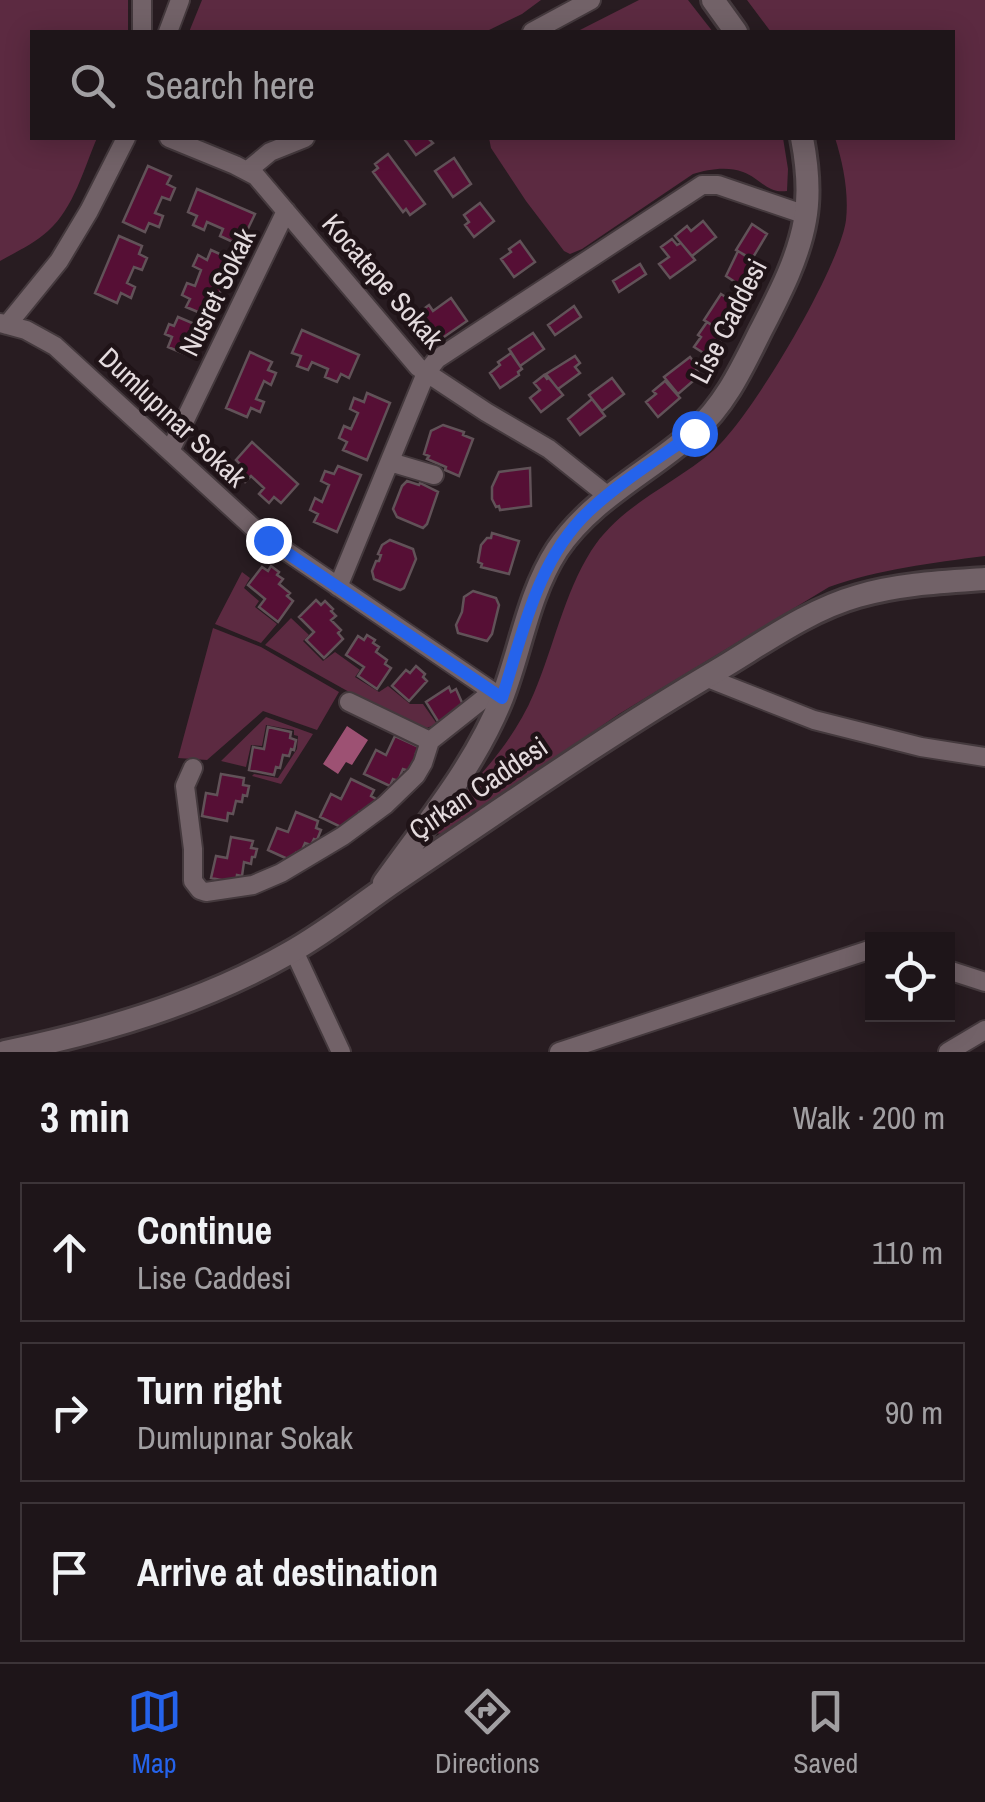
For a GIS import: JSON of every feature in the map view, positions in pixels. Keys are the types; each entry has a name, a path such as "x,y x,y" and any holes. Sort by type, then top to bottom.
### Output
{"street":[{"path":"142,0 142,30"},
{"path":"169,30 180,0"},
{"path":"536,30 591,0"},
{"path":"712,0 734,30"},
{"path":"4,324 59,261 125,140"},
{"name":"Kocatepe Sokak","path":"174,140 247,171 265,186 426,373 549,449 608,496"},
{"path":"247,171 270,152 300,140"},
{"name":"Lise Caddesi","path":"376,894 468,763 544,572 570,532 608,496 694,433 737,378 780,294 796,252 806,215 807,170 802,140"},
{"path":"338,587 426,373 437,358 702,186 718,185 806,215"},
{"name":"Nusret Sokak","path":"170,451 286,211"},
{"name":"Dumlupınar Sokak","path":"4,324 26,330 55,346 258,532 497,695"},
{"path":"390,462 434,476"},
{"name":"Çırkan Caddesi","path":"5,1052 176,1005 232,983 294,950 588,750 810,616 856,596 906,586 985,579"},
{"path":"705,677 814,720 921,747 985,757"},
{"path":"193,768 185,786 193,850 192,881 200,890 214,893 264,882 385,805 416,775 430,741 497,695"},
{"path":"349,702 430,741"},
{"path":"294,950 341,1052"},
{"path":"567,1051 865,951"},
{"path":"955,972 985,982"},
{"path":"948,1052 985,1030"}],"shaded area":[{"path":"0,0 128,0 128,30 30,30 30,140 96,140 57,222 0,261"},
{"path":"202,0 541,0 489,30 190,30"},
{"path":"639,0 688,0 711,30 580,30"},
{"path":"747,0 985,0 985,556 887,571 829,587 619,714 453,828 443,834 434,833 434,826 490,764 525,712 591,551 617,520 714,450 749,407 792,341 828,271 846,220 845,178 836,140 955,140 955,30 770,30"},
{"path":"489,140 783,140 787,191 774,190 737,170 699,172 570,254 526,201"},
{"path":"242,572 250,578 244,588 259,601 255,607 277,624 261,643 215,624"},
{"path":"291,618 309,635 303,641 323,661 335,652 360,670 355,677 379,692 388,686 410,704 423,704 437,724 419,731 265,645"},
{"path":"213,628 261,647 339,692 317,730 263,711 207,760 178,758"},
{"path":"266,717 313,734 281,784 252,776 278,778 297,749 298,736 294,730 266,725 262,746 251,745 246,767 221,761"},
{"path":"347,726 368,740 352,765 346,762 338,774 323,764"}],"building":[{"path":"405,140 433,143 416,155"},
{"path":"388,154 425,204 410,215 406,209 403,212 373,172 378,168 375,164"},
{"path":"454,158 471,184 453,197 435,171"},
{"path":"148,166 171,176 167,184 175,188 170,200 162,197 155,213 163,216 159,227 149,223 145,232 123,222"},
{"path":"197,189 255,214 244,237 236,234 233,242 220,236 223,229 207,222 204,230 193,225 197,216 188,212"},
{"path":"480,203 494,221 474,237 465,225 469,222 464,215"},
{"path":"703,221 716,237 692,256 675,236 687,226 691,231"},
{"path":"752,224 767,234 752,259 736,250"},
{"path":"119,236 142,246 139,254 147,258 142,270 134,267 127,283 135,287 131,298 121,293 117,303 95,293"},
{"path":"672,239 677,245 681,243 695,260 670,278 659,264 669,257 661,247"},
{"path":"520,241 535,262 514,277 501,259"},
{"path":"211,250 233,260 210,317 186,307 190,299 182,295 187,283 195,286 201,270 193,266 198,255 207,260"},
{"path":"738,251 755,262 741,286 726,276"},
{"path":"640,264 646,274 619,292 613,281"},
{"path":"721,294 738,305 722,331 704,320"},
{"path":"451,298 467,321 428,348 421,337 426,334 414,316 429,305 433,311"},
{"path":"574,306 581,317 555,335 548,325"},
{"path":"178,317 204,328 192,357 168,347 172,337 165,334"},
{"path":"707,322 725,334 710,357 694,347"},
{"path":"302,330 359,355 349,378 341,374 337,382 325,377 328,369 312,362 308,370 297,366 301,356 292,353"},
{"path":"533,333 544,349 520,366 509,349"},
{"path":"250,352 272,362 268,370 276,373 271,385 264,381 256,399 264,402 260,412 251,408 247,417 226,408"},
{"path":"511,353 522,369 500,388 490,373"},
{"path":"575,356 580,363 575,367 580,373 558,389 546,374"},
{"path":"690,357 700,375 678,394 664,377"},
{"path":"544,375 563,395 541,412 530,398 540,390 534,383"},
{"path":"612,378 624,394 602,411 589,395"},
{"path":"665,381 680,398 658,417 646,402"},
{"path":"367,393 390,403 367,460 343,450 347,442 339,438 344,426 351,429 358,413 350,409 354,398 364,402"},
{"path":"592,399 605,416 580,435 568,419"},
{"path":"443,425 473,439 459,476 424,454 431,431"},
{"path":"252,442 298,484 281,503 274,497 269,503 259,494 264,488 251,476 245,482 236,474 243,467 236,460"},
{"path":"338,466 361,475 337,532 314,522 318,514 310,510 315,498 322,502 329,485 321,481 325,471 334,474"},
{"path":"530,468 531,506 500,510 496,507 492,487 499,472"},
{"path":"407,481 438,492 423,528 397,517 393,509"},
{"path":"492,533 519,541 509,574 481,567 478,562 481,545"},
{"path":"390,540 413,549 416,559 400,590 374,579 372,571 382,545"},
{"path":"271,566 279,572 277,575 283,579 279,584 293,601 278,622 259,607 265,599 248,585 262,567 268,571"},
{"path":"473,591 496,598 499,605 487,641 458,633 456,625 464,597"},
{"path":"316,600 321,605 325,601 333,609 336,616 331,620 341,630 338,633 343,639 324,658 306,640 314,632 299,617"},
{"path":"367,635 375,640 373,643 379,647 376,652 391,668 377,689 358,676 364,667 346,655 358,636 364,640"},
{"path":"416,666 427,681 409,701 392,686 406,670 410,673"},
{"path":"449,687 451,692 456,689 464,707 439,723 426,702"},
{"path":"268,727 291,732 290,738 296,740 294,750 289,756 283,755 274,775 249,770 253,747 264,749"},
{"path":"395,736 419,747 416,753 421,756 409,771 403,769 398,781 393,779 390,786 364,774 376,750 386,755"},
{"path":"221,774 244,778 243,785 249,786 247,796 243,795 242,802 236,801 227,821 202,816 206,793 217,795"},
{"path":"351,779 374,790 371,796 376,799 370,810 359,812 345,829 320,817 331,794 341,799"},
{"path":"296,812 318,821 316,828 321,830 317,840 311,845 305,843 292,861 268,850 277,828 288,832"},
{"path":"231,837 253,841 251,848 257,849 251,864 244,862 242,876 237,875 236,883 211,878 216,856 227,858"}],"route":[{"path":"268,540 502,698 537,589 570,532 608,496 694,433"}]}
